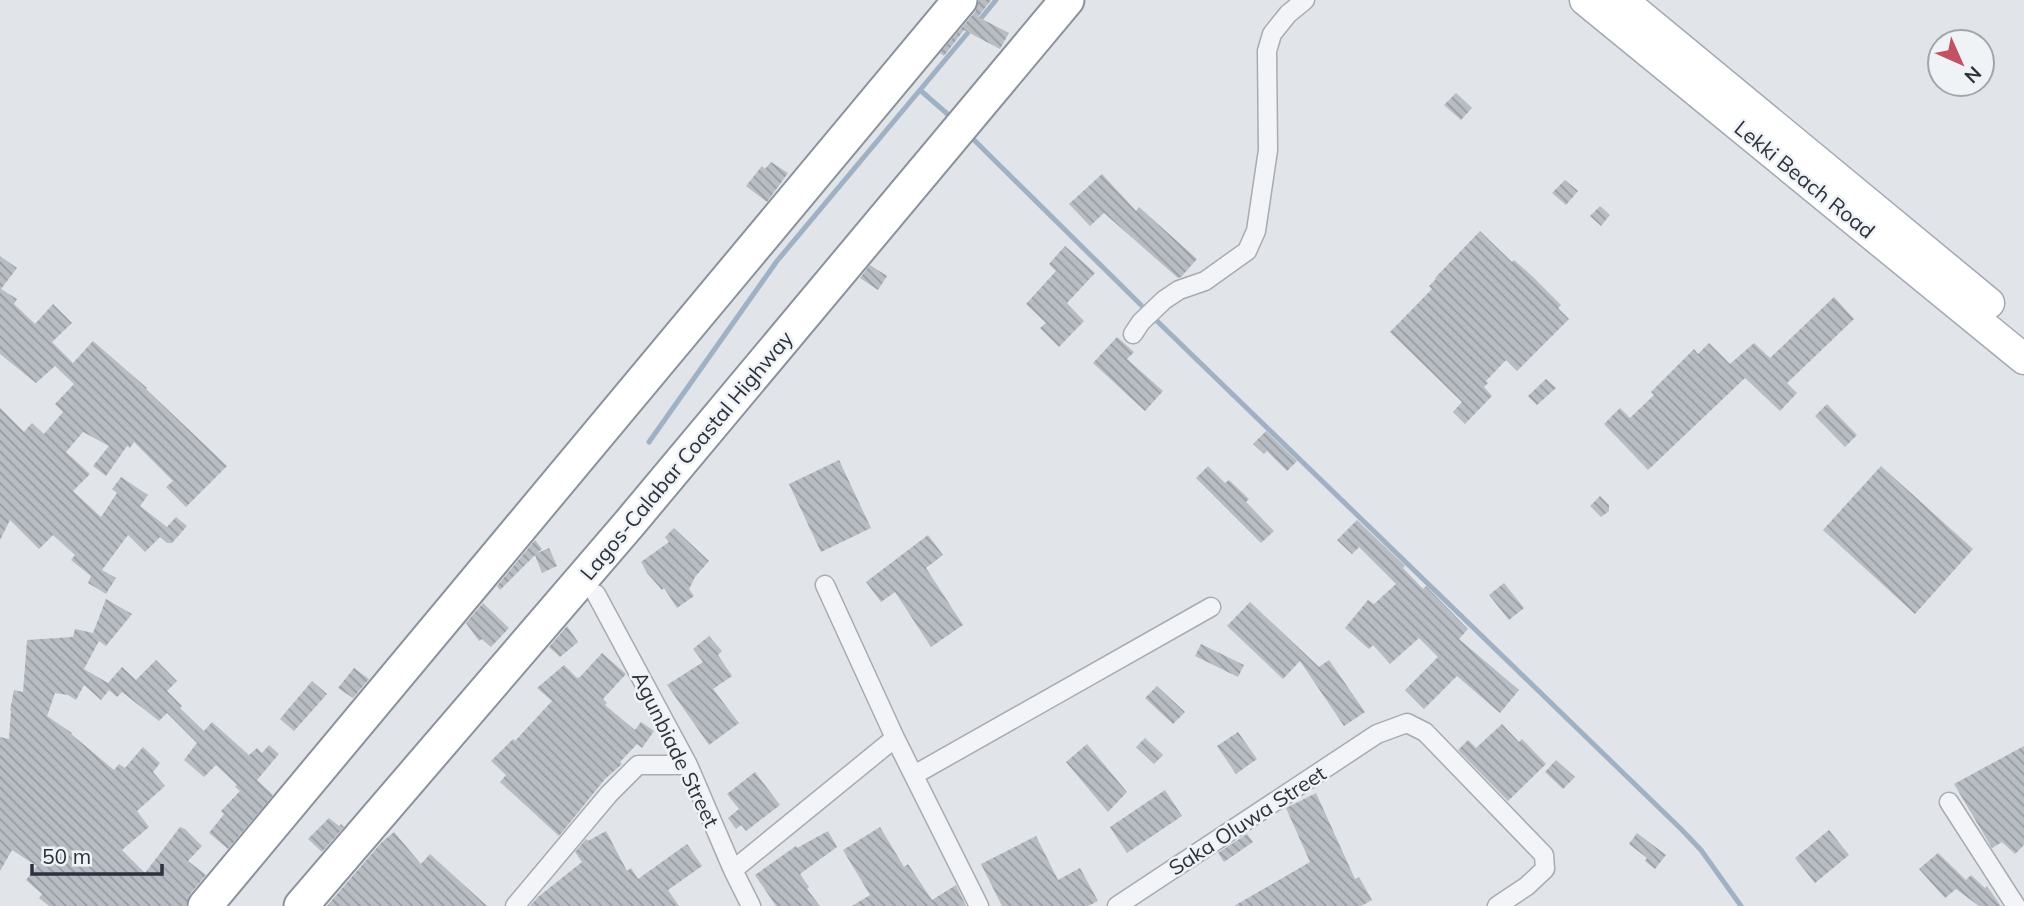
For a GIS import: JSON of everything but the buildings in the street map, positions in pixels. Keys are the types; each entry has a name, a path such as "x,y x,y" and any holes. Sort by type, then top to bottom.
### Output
{"highway":[{"path":"205,906 960,0"},
{"name":"Lagos-Calabar Coastal Highway","path":"301,906 629,524 1067,0"}],"main road":[{"name":"Lekki Beach Road","path":"1585,0 2024,359"},
{"name":"Lekki Beach Road","path":"1622,0 2024,333"}],"street":[{"path":"1133,334 1141,322 1164,300 1179,290 1205,281 1247,251 1256,231 1268,149 1267,51 1272,34 1288,14 1305,0"},
{"path":"825,585 895,738 979,906"},
{"name":"Agunbiade Street","path":"596,594 688,765 751,906"},
{"path":"914,775 1211,607"},
{"name":"Saka Oluwa Street","path":"1117,906 1377,734 1407,723 1425,732 1544,855 1545,869 1527,886 1497,906"},
{"path":"733,870 895,738"},
{"path":"515,906 608,794 638,765 688,765"},
{"path":"1949,802 2016,906"}],"waterway":[{"path":"978,22 996,0"},
{"path":"649,442 777,261 971,29"},
{"path":"920,90 952,118"},
{"path":"969,135 1141,305"},
{"path":"1156,320 1681,829 1701,850 1741,906"}]}
